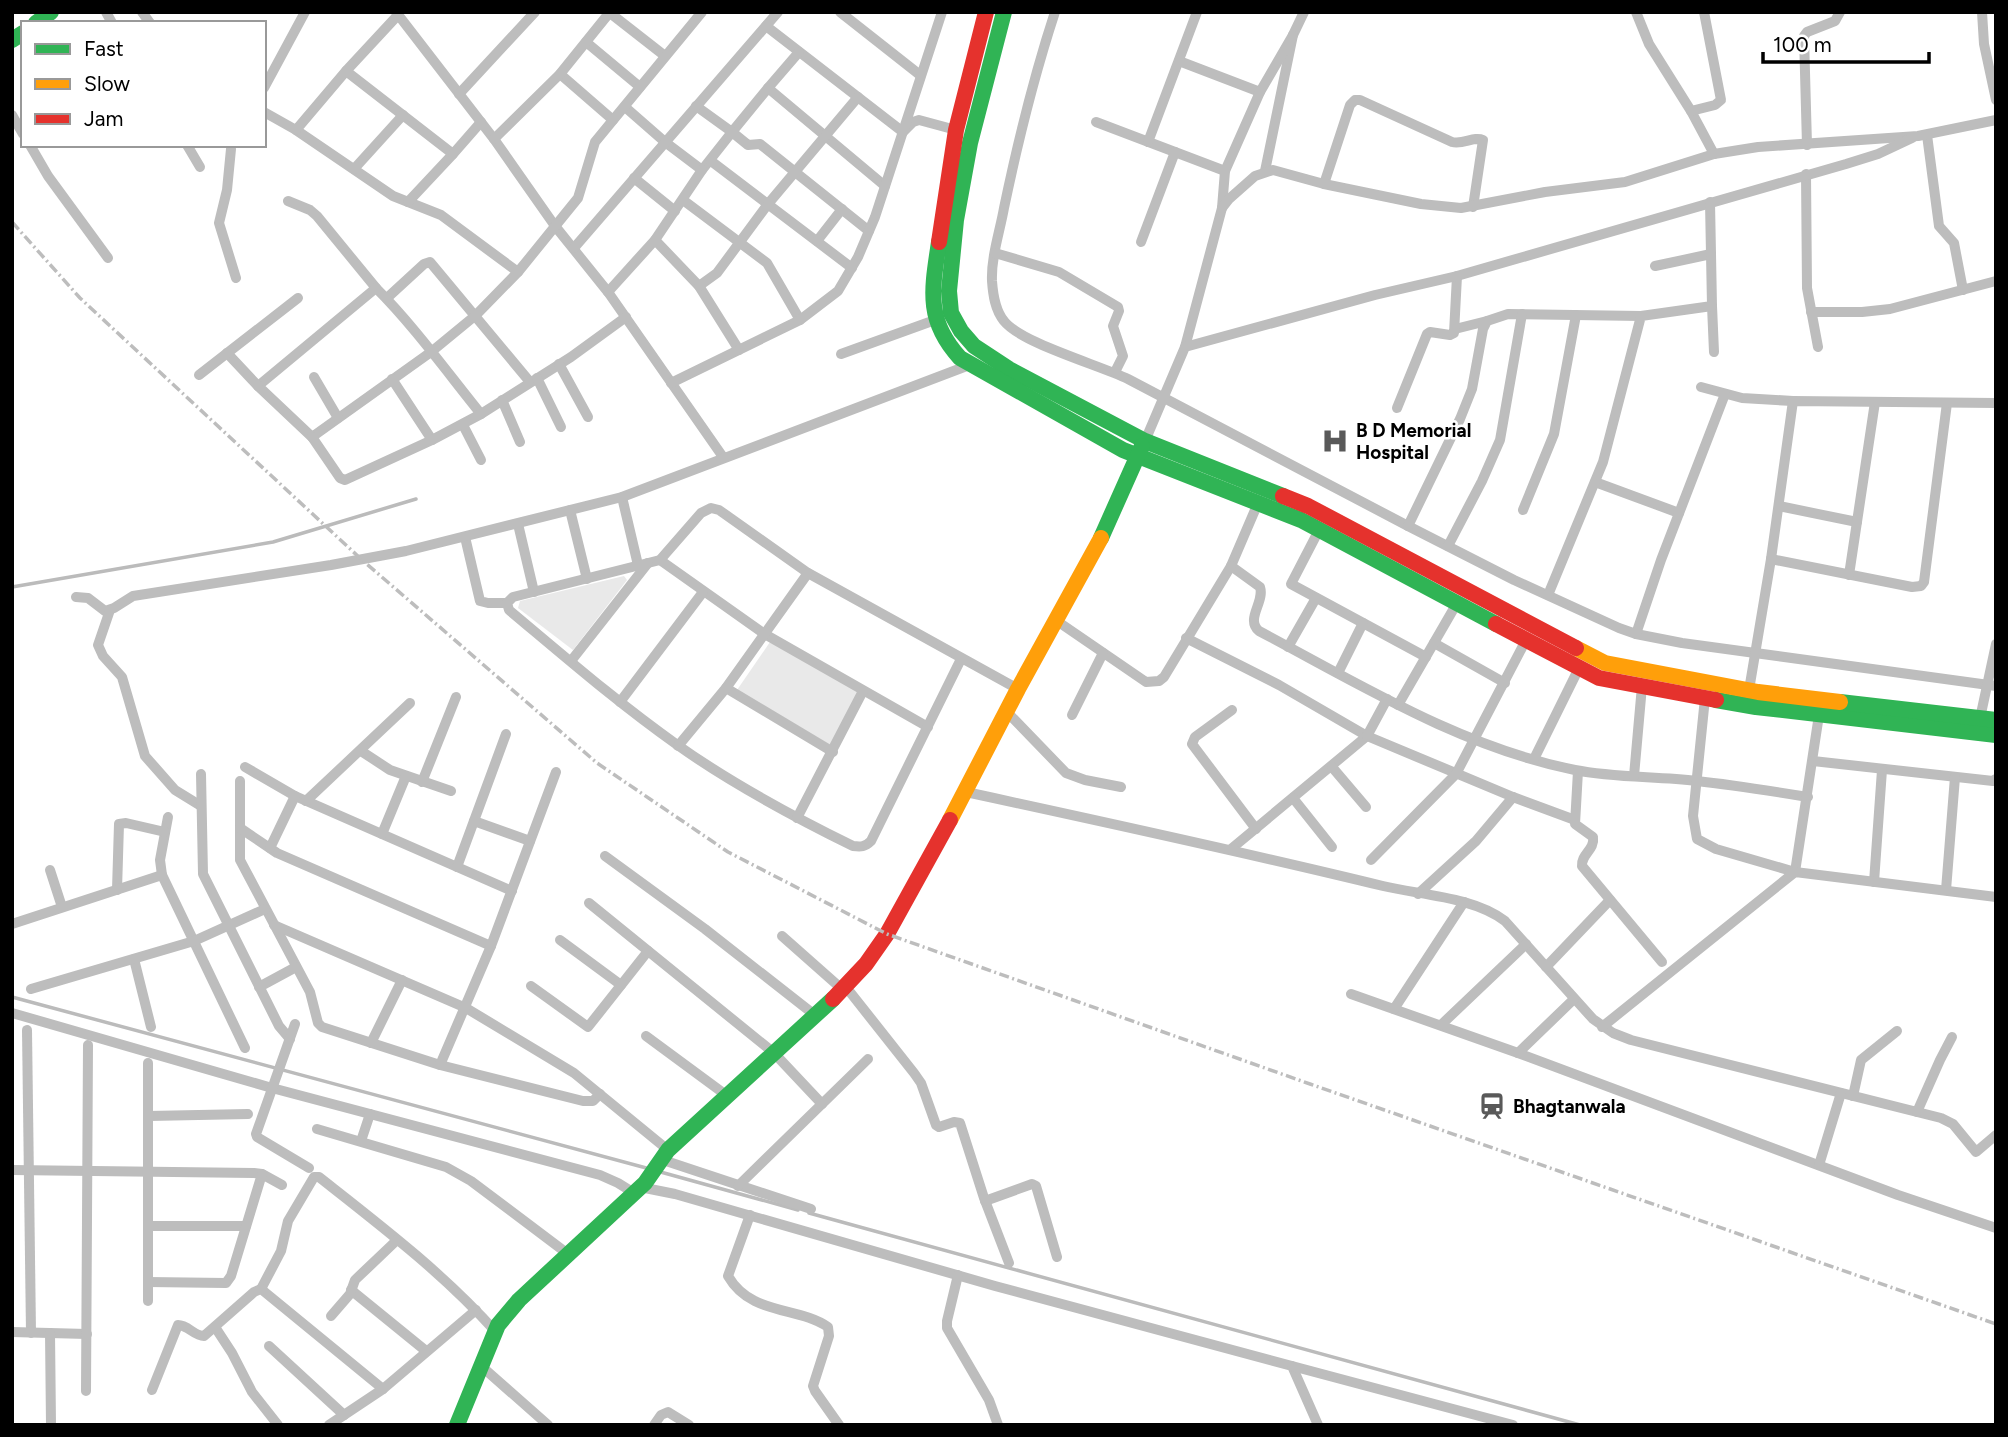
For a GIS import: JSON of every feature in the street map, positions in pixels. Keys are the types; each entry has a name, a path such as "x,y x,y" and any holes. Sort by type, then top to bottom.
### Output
{"main road":[{"path":"986,12 957,130 932,288 935,320 940,335 960,358 1123,450 1141,448 1308,506 1605,663 1749,690 1984,724 1996,735"},
{"path":"1004,12 962,179 949,291 951,313 974,346 1141,448 1319,530 1598,678 1819,715 1984,724"},
{"path":"457,1425 495,1331 519,1300 640,1188 661,1158 726,1095 816,1016 866,964 887,933 966,792 1018,689 1093,556 1141,448"}],"street":[{"path":"266,84 304,12"},
{"path":"459,94 535,12"},
{"path":"312,437 430,352 475,315 518,272 578,198 592,147 702,12"},
{"path":"574,248 778,12"},
{"path":"840,12 920,75"},
{"path":"671,383 800,320 838,291 869,231 942,12"},
{"path":"1055,12 1017,145 995,253 993,292 996,308 1005,323 1044,345 1115,372 1408,526 1548,596 1636,634 1991,685"},
{"path":"1148,142 1197,12"},
{"path":"1141,448 1185,347 1222,208 1225,171 1260,92 1304,12"},
{"path":"1636,12 1650,44 1714,154"},
{"path":"1691,111 1715,105 1721,100 1704,12"},
{"path":"1807,145 1804,36 1807,32 1835,21 1840,12"},
{"path":"1982,12 1984,44 1996,100"},
{"path":"494,139 560,74 610,13 665,56"},
{"path":"296,130 397,14 494,139 555,226 608,292 723,457"},
{"path":"766,26 903,132"},
{"path":"1265,171 1293,35"},
{"path":"586,42 640,87"},
{"path":"608,292 655,240 702,170 799,52"},
{"path":"1179,61 1260,92"},
{"path":"346,71 453,154"},
{"path":"560,74 613,120"},
{"path":"768,88 885,186"},
{"path":"699,286 717,273 768,204 797,173 858,97"},
{"path":"1324,184 1350,105 1355,100 1360,100 1452,142 1461,144 1480,138 1483,140 1473,207"},
{"path":"696,106 748,145 760,144 869,231"},
{"path":"625,107 702,170"},
{"path":"266,113 296,130 393,196 441,215 518,272"},
{"path":"354,169 403,115"},
{"path":"903,132 919,120 957,130"},
{"path":"1222,208 1235,193 1265,171 1281,171 1324,184 1421,204 1451,208 1473,207 1545,192 1625,182 1714,154 1758,147 1923,135 1996,120"},
{"path":"408,202 481,122"},
{"path":"1096,122 1225,171"},
{"path":"1185,347 1375,295 1457,276 1878,154 1923,135"},
{"path":"1923,135 1939,226 1954,243 1963,290"},
{"path":"31,147 48,176 108,258"},
{"path":"188,147 200,167"},
{"path":"231,147 227,190 219,223 236,278"},
{"path":"1141,242 1175,152"},
{"path":"711,161 852,268"},
{"path":"1806,174 1806,274 1818,347"},
{"path":"634,178 675,211"},
{"path":"683,200 772,269 800,320"},
{"path":"288,201 310,210 317,216 481,414"},
{"path":"1710,202 1714,352"},
{"path":"817,241 842,209"},
{"path":"655,240 699,286 739,350"},
{"path":"995,253 1048,267 1118,307 1112,326 1123,356 1115,372"},
{"path":"1654,266 1712,254"},
{"path":"387,298 424,264 430,262 533,380 561,427"},
{"path":"1455,329 1457,276"},
{"path":"1811,312 1890,309 1996,281"},
{"path":"258,386 376,288"},
{"path":"200,375 298,298"},
{"path":"1397,408 1423,338 1430,332 1450,335 1455,329 1508,314 1641,316 1712,306"},
{"path":"1448,546 1500,440 1522,314"},
{"path":"1524,510 1554,434 1576,316"},
{"path":"1548,596 1608,447 1641,316"},
{"path":"228,353 258,386 312,437 340,478 345,480 463,425 559,364 626,317"},
{"path":"841,354 935,320"},
{"path":"1408,526 1472,389 1483,328 1487,321"},
{"path":"559,364 588,416"},
{"path":"76,597 88,598 105,611 139,595 331,565 518,524 622,496 972,364"},
{"path":"314,377 338,418"},
{"path":"392,379 432,440"},
{"path":"1701,387 1742,398 1793,401 1996,403"},
{"path":"1636,634 1657,569 1725,394"},
{"path":"502,400 520,442"},
{"path":"1749,690 1793,401"},
{"path":"1849,575 1875,402"},
{"path":"1771,559 1912,587 1921,586 1924,582 1947,403"},
{"path":"463,425 481,460"},
{"path":"1595,482 1679,513"},
{"path":"622,496 643,564"},
{"path":"1056,621 1146,682 1153,683 1164,677 1231,566 1258,503"},
{"path":"1779,506 1857,522"},
{"path":"465,537 480,601 507,603 513,597 660,560 701,513 711,508 719,510 808,573 1018,689"},
{"path":"570,510 587,579"},
{"path":"518,524 534,592"},
{"path":"1319,530 1291,582 1293,586 1426,657"},
{"path":"660,560 763,633 928,727"},
{"path":"571,662 643,564"},
{"path":"1231,566 1260,587 1262,596 1254,626 1398,705 1474,741 1578,771 1696,781 1808,797"},
{"path":"678,746 726,688 808,573"},
{"path":"620,702 703,592"},
{"path":"1288,647 1316,598"},
{"path":"507,603 509,610 571,662 678,746 797,818 853,846 866,846 871,841 961,659"},
{"path":"1398,705 1457,603"},
{"path":"110,610 98,645 103,656 122,677 145,756 175,790 201,806"},
{"path":"1338,673 1363,623"},
{"path":"1186,638 1279,685 1367,736 1575,820"},
{"path":"1371,860 1456,774 1527,640"},
{"path":"1434,643 1505,683"},
{"path":"1984,724 1996,644"},
{"path":"1072,715 1103,653"},
{"path":"1534,760 1579,668"},
{"path":"1634,776 1642,686"},
{"path":"726,688 833,752"},
{"path":"797,818 863,691"},
{"path":"422,782 456,697"},
{"path":"1705,698 1693,816 1697,839 1716,849 1795,872 1996,897"},
{"path":"1231,849 1367,736 1387,699"},
{"path":"306,801 410,703"},
{"path":"1232,710 1195,737 1192,744 1256,829"},
{"path":"1007,712 1066,773 1084,780 1121,787"},
{"path":"1602,1027 1795,872 1819,715"},
{"path":"457,867 506,734"},
{"path":"360,751 405,776 451,791"},
{"path":"1813,761 1955,778 1996,779"},
{"path":"245,767 295,796 512,891"},
{"path":"1332,767 1366,807"},
{"path":"1874,882 1882,770"},
{"path":"1578,771 1575,820 1577,826 1594,840 1582,859 1582,866 1662,962"},
{"path":"440,1065 491,946 556,772"},
{"path":"201,774 203,874 279,1026 290,1039"},
{"path":"382,834 405,776"},
{"path":"1946,890 1955,778"},
{"path":"240,781 240,860 312,996 318,1023 327,1029 440,1065 583,1101 593,1101 600,1094"},
{"path":"966,792 1231,849 1418,894 1464,902 1492,911 1505,921 1602,1027 1631,1040 1941,1118 1953,1124 1976,1153 1996,1135"},
{"path":"270,848 295,796"},
{"path":"1418,894 1476,841 1513,797"},
{"path":"1293,798 1332,847"},
{"path":"168,817 160,860 162,875 245,1048"},
{"path":"474,821 530,841"},
{"path":"117,890 119,824 126,823 165,832"},
{"path":"240,828 286,857 491,946"},
{"path":"605,856 705,929 816,1016"},
{"path":"50,870 62,907"},
{"path":"12,924 162,875"},
{"path":"1546,967 1609,900"},
{"path":"1394,1009 1464,902"},
{"path":"589,903 774,1053 822,1104"},
{"path":"31,989 194,941 265,909"},
{"path":"274,925 466,1008 557,1061 600,1094 661,1158 811,1209"},
{"path":"782,936 844,989 915,1073 936,1125 939,1127 954,1122 960,1123 985,1201 1009,1263"},
{"path":"560,940 621,985"},
{"path":"1441,1026 1526,944"},
{"path":"531,986 586,1027 648,951"},
{"path":"134,959 150,1027"},
{"path":"259,987 296,967"},
{"path":"371,1042 402,980"},
{"path":"1351,994 1996,1228"},
{"path":"1518,1053 1574,999"},
{"path":"12,1013 370,1114 600,1175 618,1183 750,1215 958,1275 1513,1425"},
{"path":"295,1024 257,1130 257,1137 309,1168"},
{"path":"27,1030 31,1333"},
{"path":"1853,1096 1861,1060 1897,1031"},
{"path":"646,1036 726,1095"},
{"path":"1917,1112 1952,1037"},
{"path":"86,1391 88,1045"},
{"path":"738,1186 868,1059"},
{"path":"148,1063 148,1301"},
{"path":"1819,1165 1841,1093"},
{"path":"149,1116 248,1114"},
{"path":"361,1142 370,1114"},
{"path":"317,1129 430,1160 459,1173 568,1254"},
{"path":"12,1170 150,1170 262,1174 282,1185"},
{"path":"148,1282 226,1283 231,1276 262,1174"},
{"path":"152,1390 178,1325 201,1337 261,1289 281,1251 288,1221 313,1177 319,1177 397,1240 476,1310 495,1331"},
{"path":"985,1201 1034,1184 1038,1188 1058,1257"},
{"path":"750,1215 728,1276 731,1282 759,1303 828,1327 829,1336 813,1386 839,1425"},
{"path":"149,1226 246,1226"},
{"path":"331,1316 351,1290 355,1280 397,1240"},
{"path":"958,1275 947,1328 989,1400 998,1425"},
{"path":"261,1289 383,1389"},
{"path":"351,1290 426,1351"},
{"path":"329,1425 383,1389 476,1310"},
{"path":"215,1328 232,1353 252,1392 278,1425"},
{"path":"12,1332 87,1334"},
{"path":"50,1333 51,1425"},
{"path":"269,1346 344,1415"},
{"path":"480,1365 548,1425"},
{"path":"1292,1366 1318,1425"},
{"path":"654,1425 661,1415 668,1412 689,1425"}],"shaded area":[{"path":"624,576 627,580 573,650 518,608 520,601"},
{"path":"770,642 859,690 830,745 737,690"}],"waterway":[{"path":"12,587 273,542 416,499"},
{"path":"12,997 650,1169"},
{"path":"657,1171 798,1210"},
{"path":"809,1213 1580,1425"}],"railway":[{"path":"12,222 80,298 361,559 597,763 728,852 887,934 1996,1324"}],"traffic: fast":[{"path":"39,21 51,12"},
{"path":"1004,12 970,143 956,220 949,291 951,313 961,331 974,346 1009,369 1145,441 1283,496"},
{"path":"12,40 21,34"},
{"path":"939,242 933,289 936,317 949,344 960,358 1123,450 1301,520 1496,624"},
{"path":"1101,538 1142,446"},
{"path":"1716,700 1996,735"},
{"path":"1840,702 1996,720"},
{"path":"457,1425 498,1325 519,1300 645,1183 668,1150 833,999"}],"traffic: slow":[{"path":"950,820 1101,538"},
{"path":"1576,648 1605,663 1758,692 1840,702"}],"traffic: jam":[{"path":"939,242 956,130 986,12"},
{"path":"1283,496 1308,506 1576,648"},
{"path":"1496,624 1599,678 1716,700"},
{"path":"833,999 866,964 887,934 950,820"}],"place":[{"name":"B D Memorial Hospital","path":"1335,441"},
{"name":"Bhagtanwala","path":"1492,1106"}]}
